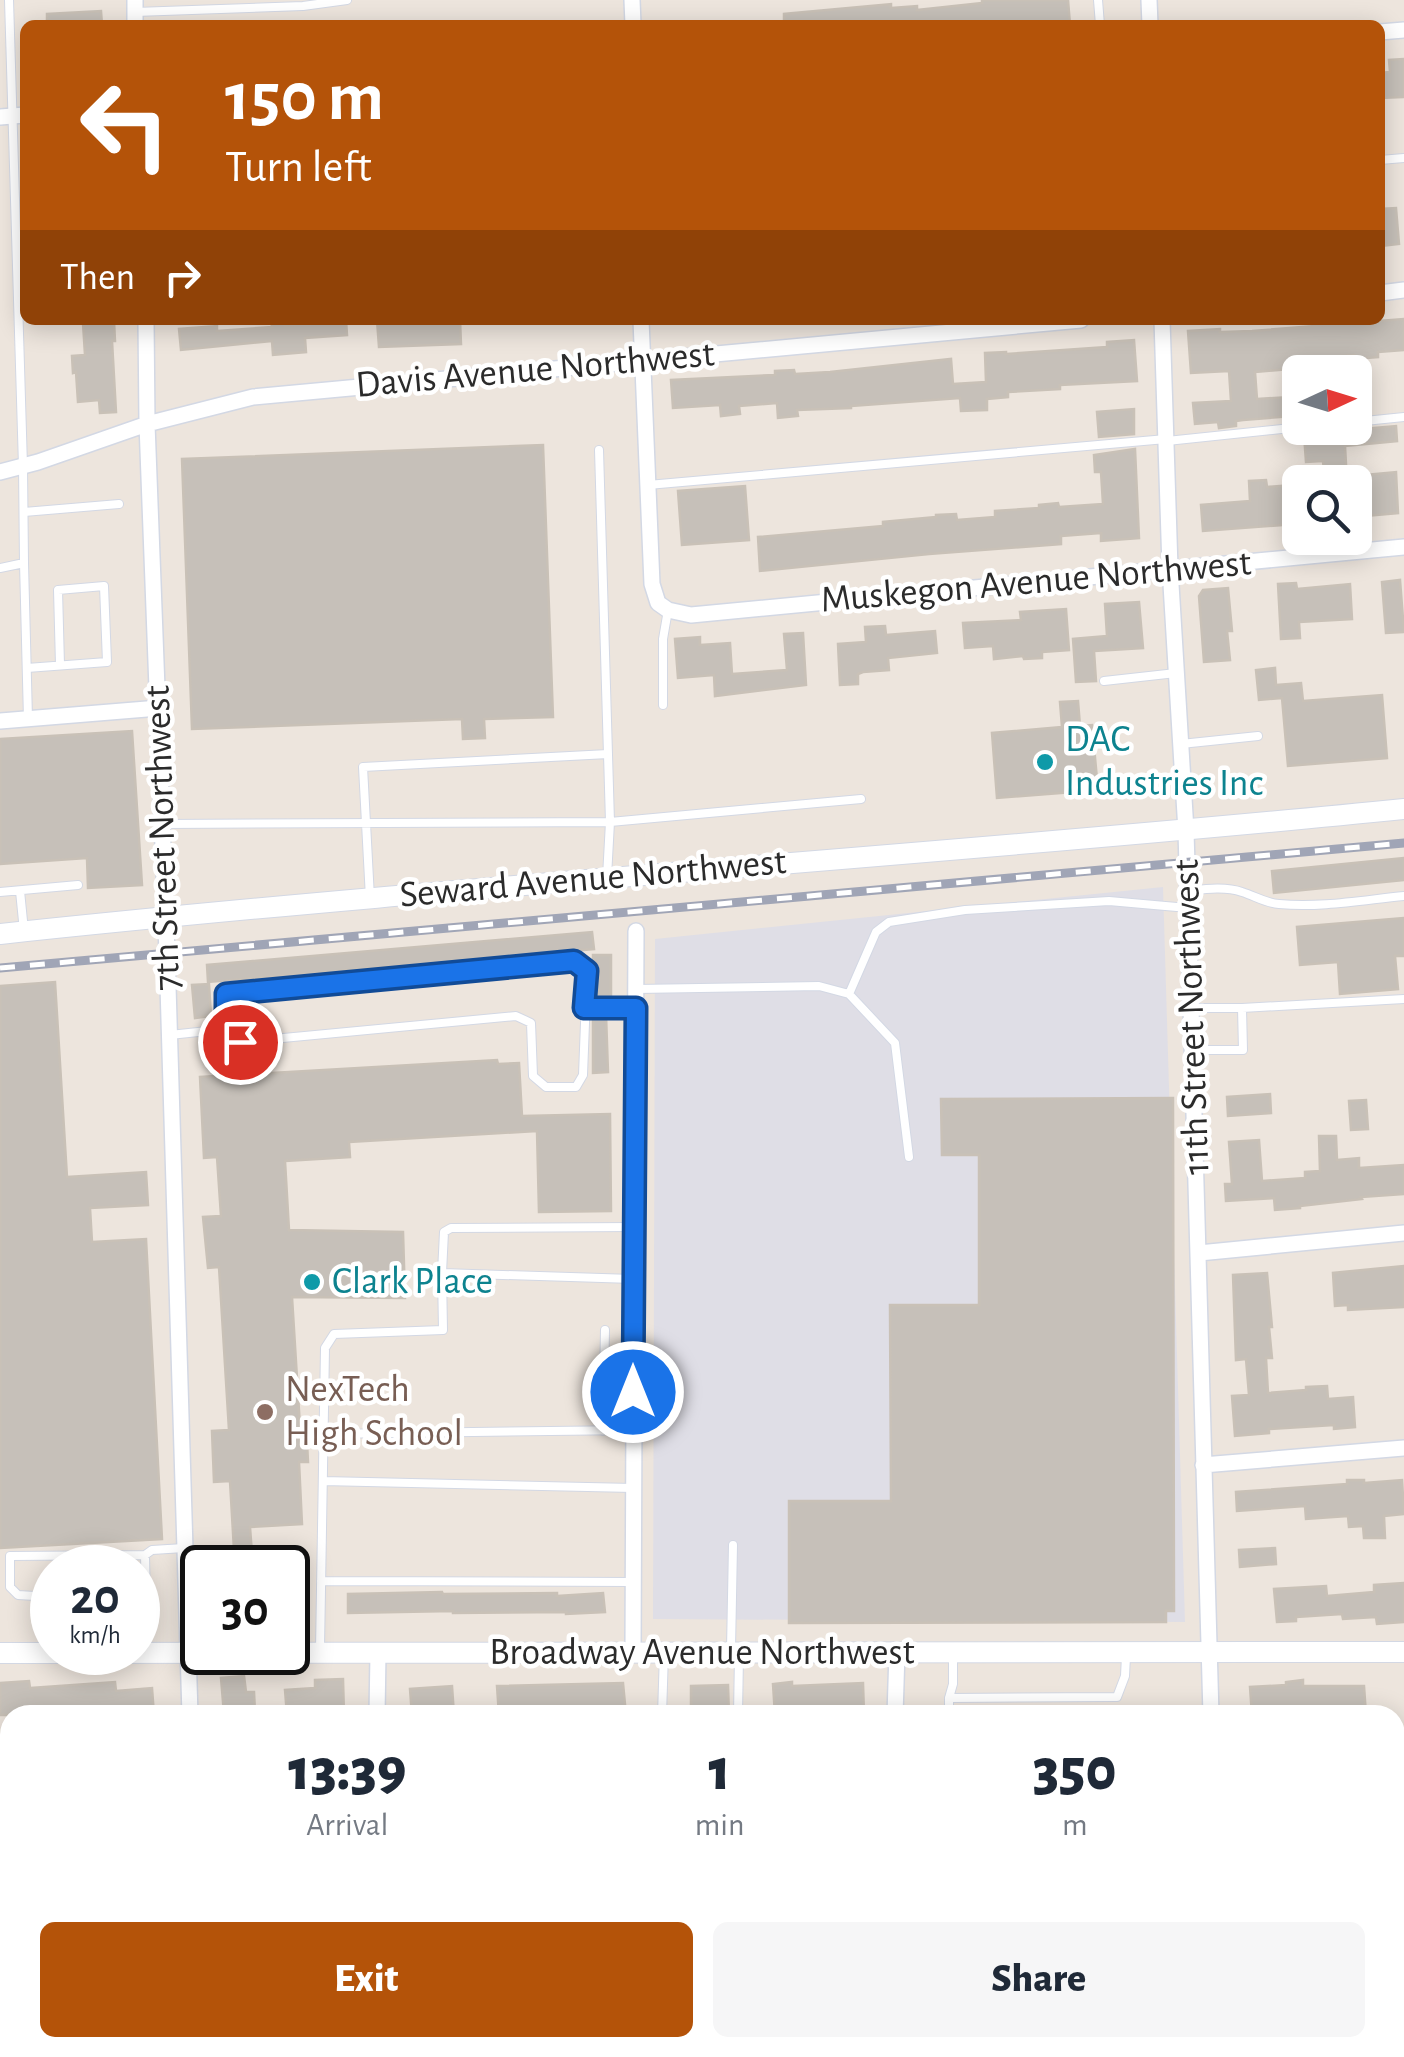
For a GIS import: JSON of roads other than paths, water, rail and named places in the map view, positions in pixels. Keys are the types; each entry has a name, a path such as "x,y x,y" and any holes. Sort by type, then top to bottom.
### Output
{"street":[{"name":"7th Street Northwest","path":"146,325 184,1545"},
{"path":"642,325 652,584 658,603 668,610"},
{"name":"Davis Avenue Northwest","path":"0,472 148,424 253,397 1026,325"},
{"name":"11th Street Northwest","path":"1162,325 1194,1050 1210,1705"},
{"name":"Muskegon Avenue Northwest","path":"668,610 692,615 1404,547"},
{"path":"0,721 159,708"},
{"name":"Seward Avenue Northwest","path":"0,934 370,898 1186,831 1404,809"},
{"path":"633,1654 636,932"},
{"path":"1199,1254 1404,1233"},
{"path":"1203,1465 1404,1448"},
{"path":"378,1652 378,1705"},
{"path":"896,1705 897,1652"},
{"name":"Broadway Avenue Northwest","path":"310,1653 1404,1652"},
{"name":"Broadway Avenue Northwest","path":"0,1653 30,1653"},
{"name":"7th Street Northwest","path":"189,1675 190,1705"}],"lane":[{"path":"9,0 28,718"},
{"path":"135,12 303,6 347,0"},
{"path":"1372,420 1404,417"},
{"path":"648,485 1282,429"},
{"path":"599,450 610,822 607,877"},
{"path":"24,512 119,504"},
{"path":"0,568 24,563"},
{"path":"27,668 107,662 104,586 58,590 60,665"},
{"path":"664,705 662,650 668,610"},
{"path":"1104,681 1176,673"},
{"path":"1181,744 1258,736"},
{"path":"370,898 363,767 608,754"},
{"path":"162,824 610,822 861,798"},
{"path":"0,892 78,885"},
{"path":"1188,891 1218,888 1241,891 1278,904 1298,905 1404,896"},
{"path":"20,891 24,932"},
{"path":"849,994 876,932 890,922 965,910 1109,901 1188,908"},
{"path":"574,961 587,971 583,1074 576,1087 546,1087 533,1076 531,1023 516,1016 240,1042 226,1029 226,994 574,961"},
{"path":"636,989 819,986 849,994 895,1043 909,1157"},
{"path":"1191,1008 1404,999"},
{"path":"584,1008 636,1008"},
{"path":"1194,1050 1244,1050 1242,1008"},
{"path":"170,1035 226,1029"},
{"path":"320,1653 326,1348 334,1334 443,1330 444,1232 451,1228 633,1227"},
{"path":"442,1273 633,1279"},
{"path":"603,1431 606,1330"},
{"path":"324,1434 633,1430"},
{"path":"323,1481 633,1488"},
{"path":"733,1545 738,1705"},
{"path":"30,1556 10,1556 10,1587 18,1595 30,1595"},
{"path":"322,1581 633,1582"},
{"path":"950,1705 953,1652"},
{"path":"950,1698 1118,1697 1126,1652"},
{"path":"662,1705 664,1654"}],"railway":[{"path":"0,968 1404,843"}],"place":[{"name":"DAC Industries Inc","path":"1045,762"},
{"name":"Clark Place","path":"312,1282"},
{"name":"NexTech High School","path":"265,1412"}]}
